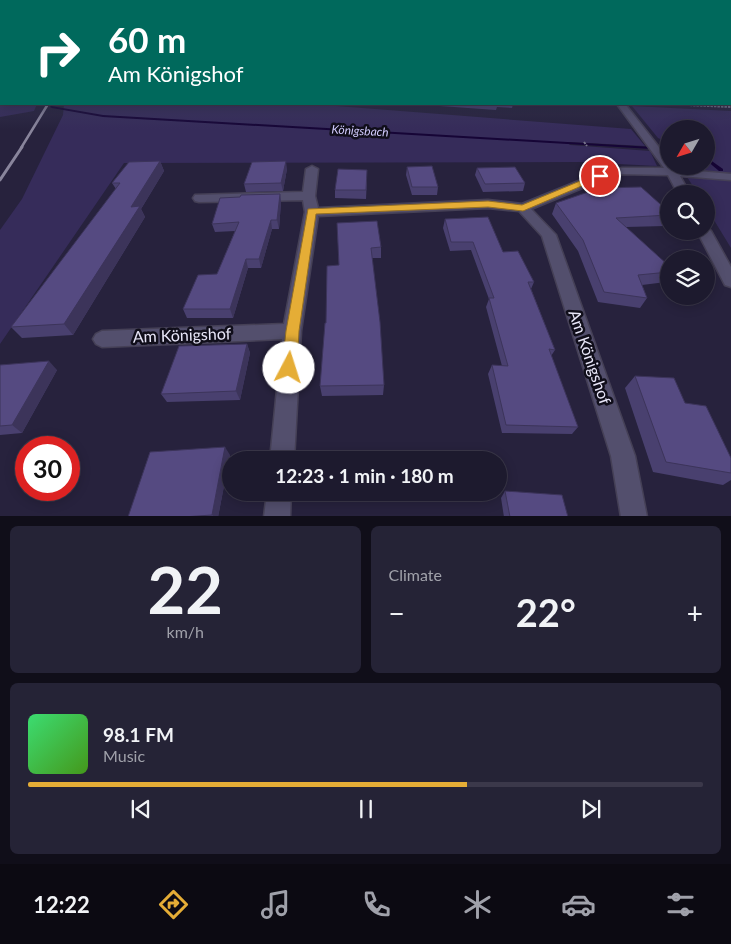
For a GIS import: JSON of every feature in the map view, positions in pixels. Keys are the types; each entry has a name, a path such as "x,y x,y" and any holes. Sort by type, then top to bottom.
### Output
{"street":[{"path":"622,105 660,156"},
{"path":"283,451 292,331 312,212 309,196 312,169"},
{"path":"312,212 488,204 523,208 600,176 622,171 660,172"},
{"path":"715,175 731,176"},
{"path":"199,198 309,196"},
{"name":"Am Königshof","path":"523,208 549,235 623,456 634,516"},
{"path":"709,240 730,276"},
{"name":"Am Königshof","path":"102,338 292,331"},
{"path":"277,516 278,501"}],"path":[{"path":"687,105 731,107"},
{"path":"584,142 587,146"}],"shaded area":[{"path":"0,105 37,105 34,111 0,117"},
{"path":"64,105 324,105 631,129 645,146 567,142 570,145 650,151 657,166 580,162 124,163 0,344 0,230 22,199 63,115"},
{"path":"632,106 731,111 731,248 715,222 715,185 692,185 686,175 715,175 715,120 660,120 660,139"}],"building":[{"path":"160,161 131,207 140,206 64,324 11,327 120,183 112,183 129,162"},
{"path":"286,161 281,183 244,184 252,162"},
{"path":"432,166 438,187 412,187 407,167"},
{"path":"515,167 525,183 485,184 477,168"},
{"path":"338,169 367,170 366,190 335,190"},
{"path":"641,187 660,204 660,216 616,218 660,258 660,273 638,275 647,298 604,292 583,240 556,203 600,188"},
{"path":"280,194 277,220 271,220 259,259 246,259 230,309 183,309 198,275 217,274 239,222 212,224 220,198 240,197 241,195"},
{"path":"488,217 503,252 518,251 534,282 528,282 555,350 549,349 578,427 506,425 492,365 508,366 489,298 494,298 473,242 451,242 445,219"},
{"path":"377,221 381,247 371,248 380,322 384,385 320,386 326,323 327,266 339,265 337,223"},
{"path":"247,344 236,391 161,394 179,346"},
{"path":"49,361 12,425 0,426 0,365"},
{"path":"635,376 674,378 685,403 706,406 731,458 731,473 666,462"},
{"path":"225,447 224,451 222,451 222,463 212,515 128,516 150,452"},
{"path":"507,491 562,495 568,516 510,516"}],"waterway":[{"name":"Königsbach","path":"52,107 103,116 660,148"},
{"name":"Königsbach","path":"715,165 721,170"}],"railway":[{"path":"21,148 47,105"},
{"path":"0,180 22,147"}],"route":[{"path":"289,368 292,331 312,212 488,204 523,208 600,176"}]}
